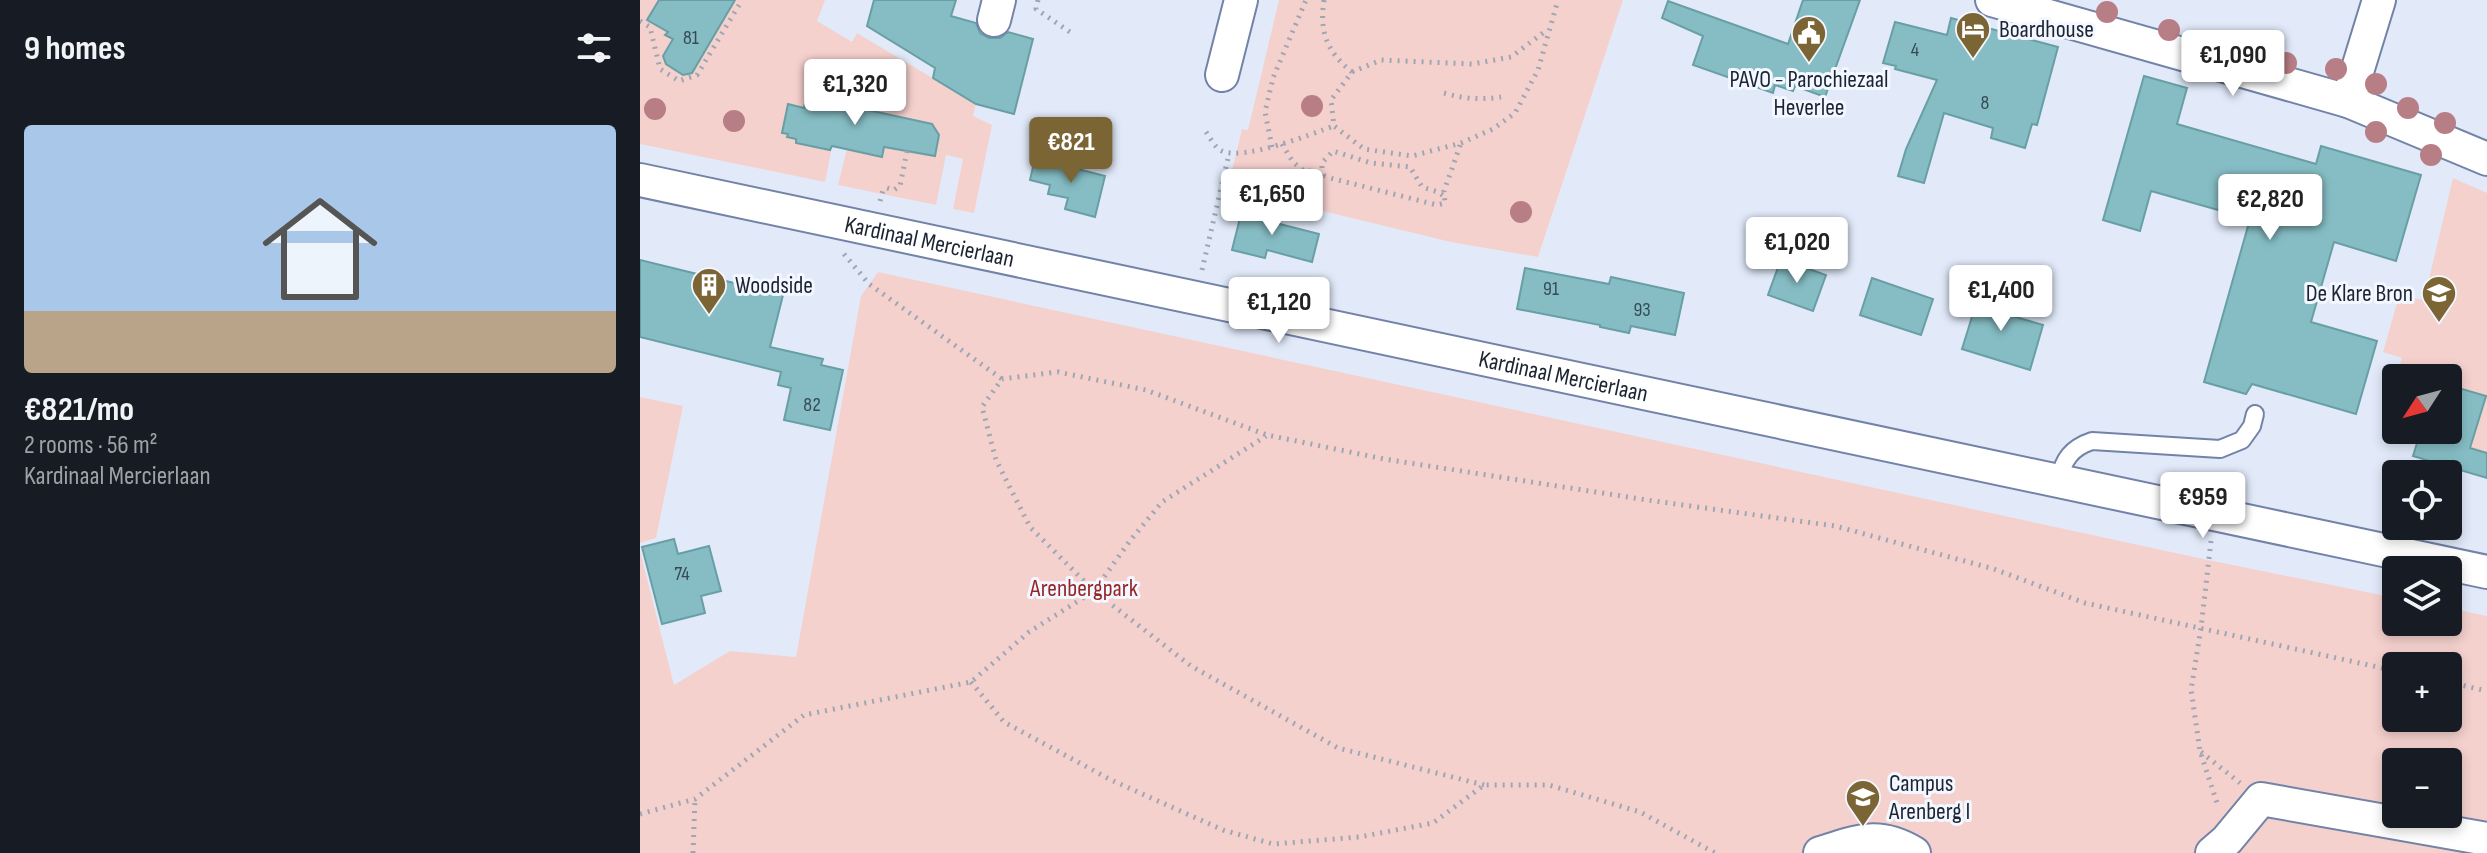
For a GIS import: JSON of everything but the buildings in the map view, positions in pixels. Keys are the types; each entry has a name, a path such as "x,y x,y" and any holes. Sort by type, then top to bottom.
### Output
{"street":[{"path":"1222,75 1241,0"},
{"path":"1992,0 2348,101 2487,159"},
{"path":"2348,101 2379,0"},
{"name":"Kardinaal Mercierlaan","path":"640,180 2487,572"},
{"path":"2220,846 2261,799 2487,839"},
{"path":"1820,853 1871,839 1897,843 1914,853"}],"lane":[{"path":"2058,481 2063,462 2076,446 2092,441 2220,449 2242,440 2252,426 2255,414"}],"path":[{"path":"640,21 650,27 660,69 679,81 697,75 742,0"},
{"path":"1038,0 1036,9 1073,34"},
{"path":"1272,147 1265,112 1273,78 1306,0"},
{"path":"1324,0 1322,19 1326,38 1336,59 1352,72"},
{"path":"1548,29 1511,57 1472,64 1381,60 1352,72 1331,100 1334,126 1364,149 1412,156 1461,143 1493,129 1515,113 1538,70 1558,0"},
{"path":"1444,93 1485,100 1501,97"},
{"path":"1206,132 1218,150 1229,154 1272,147 1334,126"},
{"path":"1282,144 1293,162 1304,171 1437,205 1445,203 1444,191 1461,143"},
{"path":"881,192 885,188 894,190 900,186 907,151"},
{"path":"1322,176 1322,163 1333,151 1371,163 1410,167 1422,187 1446,198"},
{"path":"1195,299 1229,154"},
{"path":"842,252 869,284 1002,379 1058,372 1146,390 1267,435 1399,461 1835,526 1994,569 2085,603 2382,668"},
{"path":"1002,379 982,407 996,460 1030,527 1094,591 1191,666 1338,748 1484,785 1549,785 1640,812 1715,853"},
{"path":"640,814 695,799 804,715 971,682 1029,632 1094,591 1162,502 1267,435"},
{"path":"2211,541 2191,690 2220,846"},
{"path":"971,682 1004,722 1111,780 1223,830 1273,844 1359,837 1433,823 1484,785"},
{"path":"2462,685 2487,691"},
{"path":"2200,751 2261,799"},
{"path":"693,853 695,799"},
{"path":"1268,853 1273,844"}],"green space":[{"path":"640,0 825,0 817,21 852,42 857,33 976,104 973,116 992,125 974,213 953,209 963,159 946,155 936,205 838,185 847,149 882,157 884,147 901,151 923,122 860,108 840,108 842,92 809,85 804,108 789,104 788,138 796,139 796,143 829,150 832,147 825,182 640,144"},
{"path":"1279,0 1623,0 1538,257 1451,242 1228,188 1242,129 1248,130"},
{"path":"2453,178 2487,193 2487,453 2471,449 2485,396 2462,389 2462,364 2400,364 2402,358 2383,352 2399,296 2424,300"},
{"name":"Arenbergpark","path":"878,272 2382,595 2382,636 2462,636 2462,611 2487,616 2487,853 640,853 640,551 674,685 730,651 796,657 861,296"},
{"path":"640,397 683,406 656,538 640,543"}],"place":[{"name":"Boardhouse","path":"1973,60"},
{"name":"PAVO - Parochiezaal Heverlee","path":"1809,64"},
{"name":"Woodside","path":"709,316"},
{"name":"De Klare Bron","path":"2439,324"},
{"name":"Campus Arenberg I","path":"1863,828"}]}
